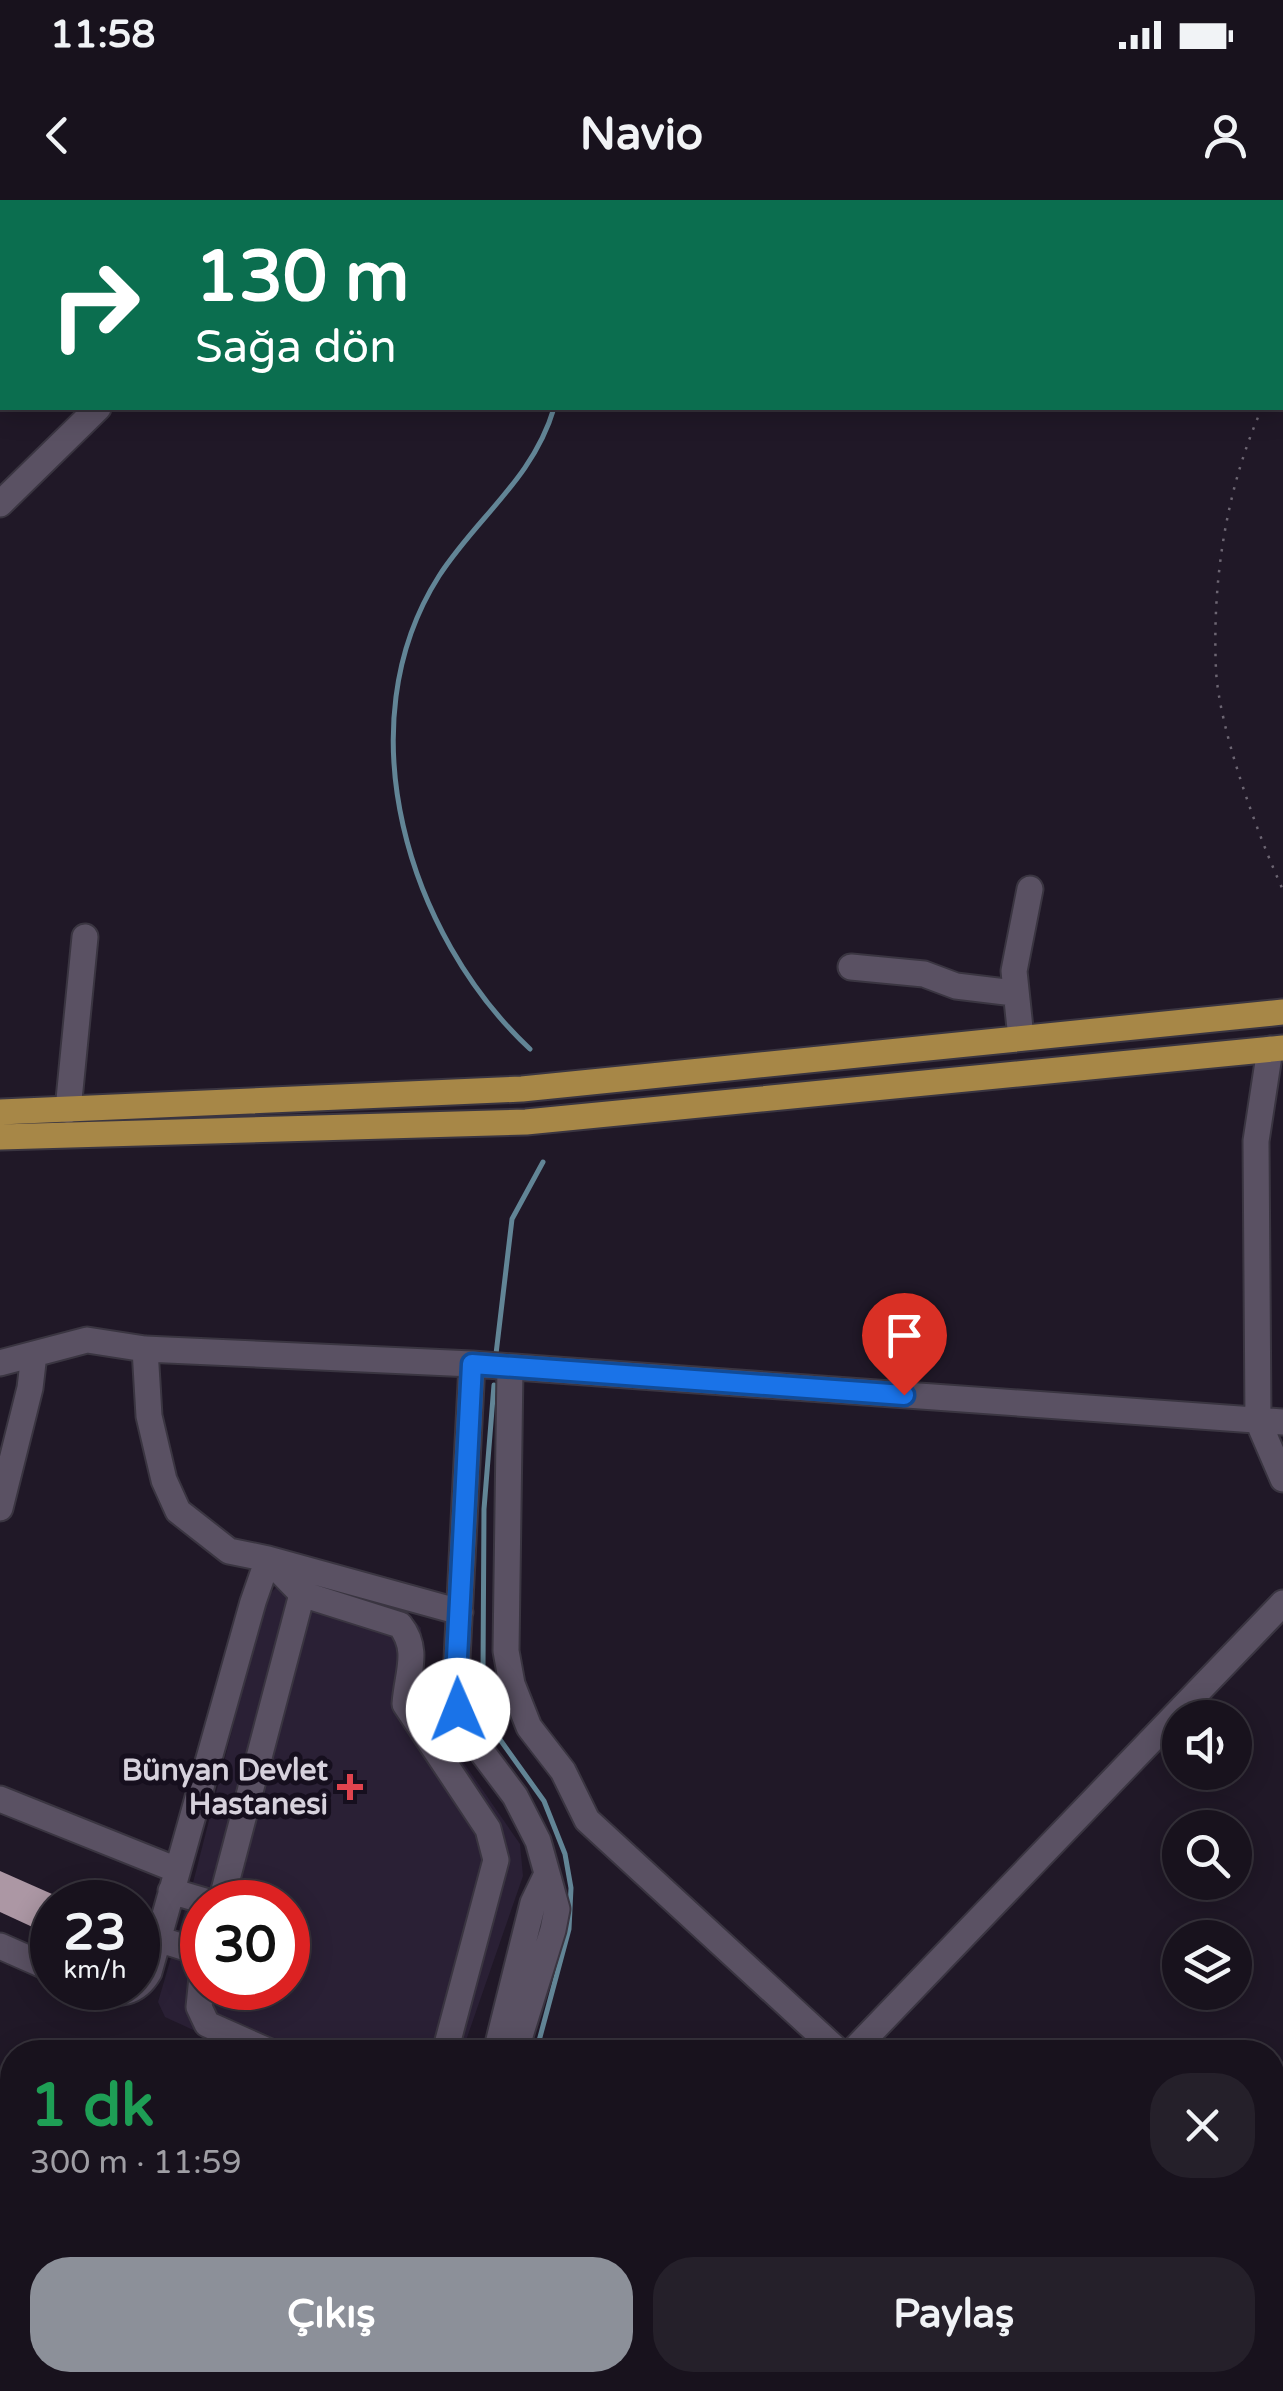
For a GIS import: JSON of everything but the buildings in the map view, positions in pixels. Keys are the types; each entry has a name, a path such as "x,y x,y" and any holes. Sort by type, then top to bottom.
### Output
{"main road":[{"path":"0,1112 522,1089 1283,1012"},
{"path":"0,1137 526,1122 1276,1048"}],"street":[{"path":"0,504 96,410"},
{"path":"1021,1038 1014,971 1030,889"},
{"path":"68,1110 85,937"},
{"path":"851,967 924,974 956,986 1014,993"},
{"path":"1276,1048 1256,1141 1271,1422 1283,1479"},
{"path":"0,1363 87,1340 145,1349 510,1366 1271,1422"},
{"path":"145,1349 149,1416 164,1480 178,1511 230,1551 460,1612"},
{"path":"0,1508 30,1388 34,1354"},
{"path":"472,1364 458,1710 470,1736 523,1810 538,1841 556,1908 553,1930 519,2040"},
{"path":"510,1366 506,1651 512,1684 529,1727 563,1771 587,1820 826,2040"},
{"path":"268,1559 302,1594 400,1625 409,1636 413,1655 405,1704 488,1829 496,1860 448,2040"},
{"path":"160,1933 268,1559"},
{"path":"227,1880 302,1594"},
{"path":"864,2040 1283,1603"},
{"path":"0,1798 180,1885"},
{"path":"499,2040 534,1903 546,1876"},
{"path":"0,1946 30,1959"},
{"path":"200,2010 207,2024 243,2040"}],"path":[{"path":"1261,410 1228,506 1218,594 1216,674 1232,751 1283,890"}],"shaded area":[{"name":"Bünyan Devlet Hastanesi","path":"287,1576 401,1605 421,1628 425,1685 443,1725 461,1759 520,1844 523,1876 466,2040 215,2040 165,2017 160,1995 180,1927 180,2010 310,2010 310,1880 194,1880 266,1598"}],"waterway":[{"path":"530,1049 487,1002 451,948 423,889 403,826 394,761 396,697 411,634 439,576 533,456 553,410"},
{"path":"496,1354 512,1219 543,1162"},
{"path":"494,1385 484,1509 486,1720 544,1801 565,1854 571,1888 569,1929 539,2040"}],"place":[{"name":"Bünyan Devlet Hastanesi","path":"350,1787"}],"route":[{"path":"458,1710 456,1678 472,1364 904,1395"}]}
